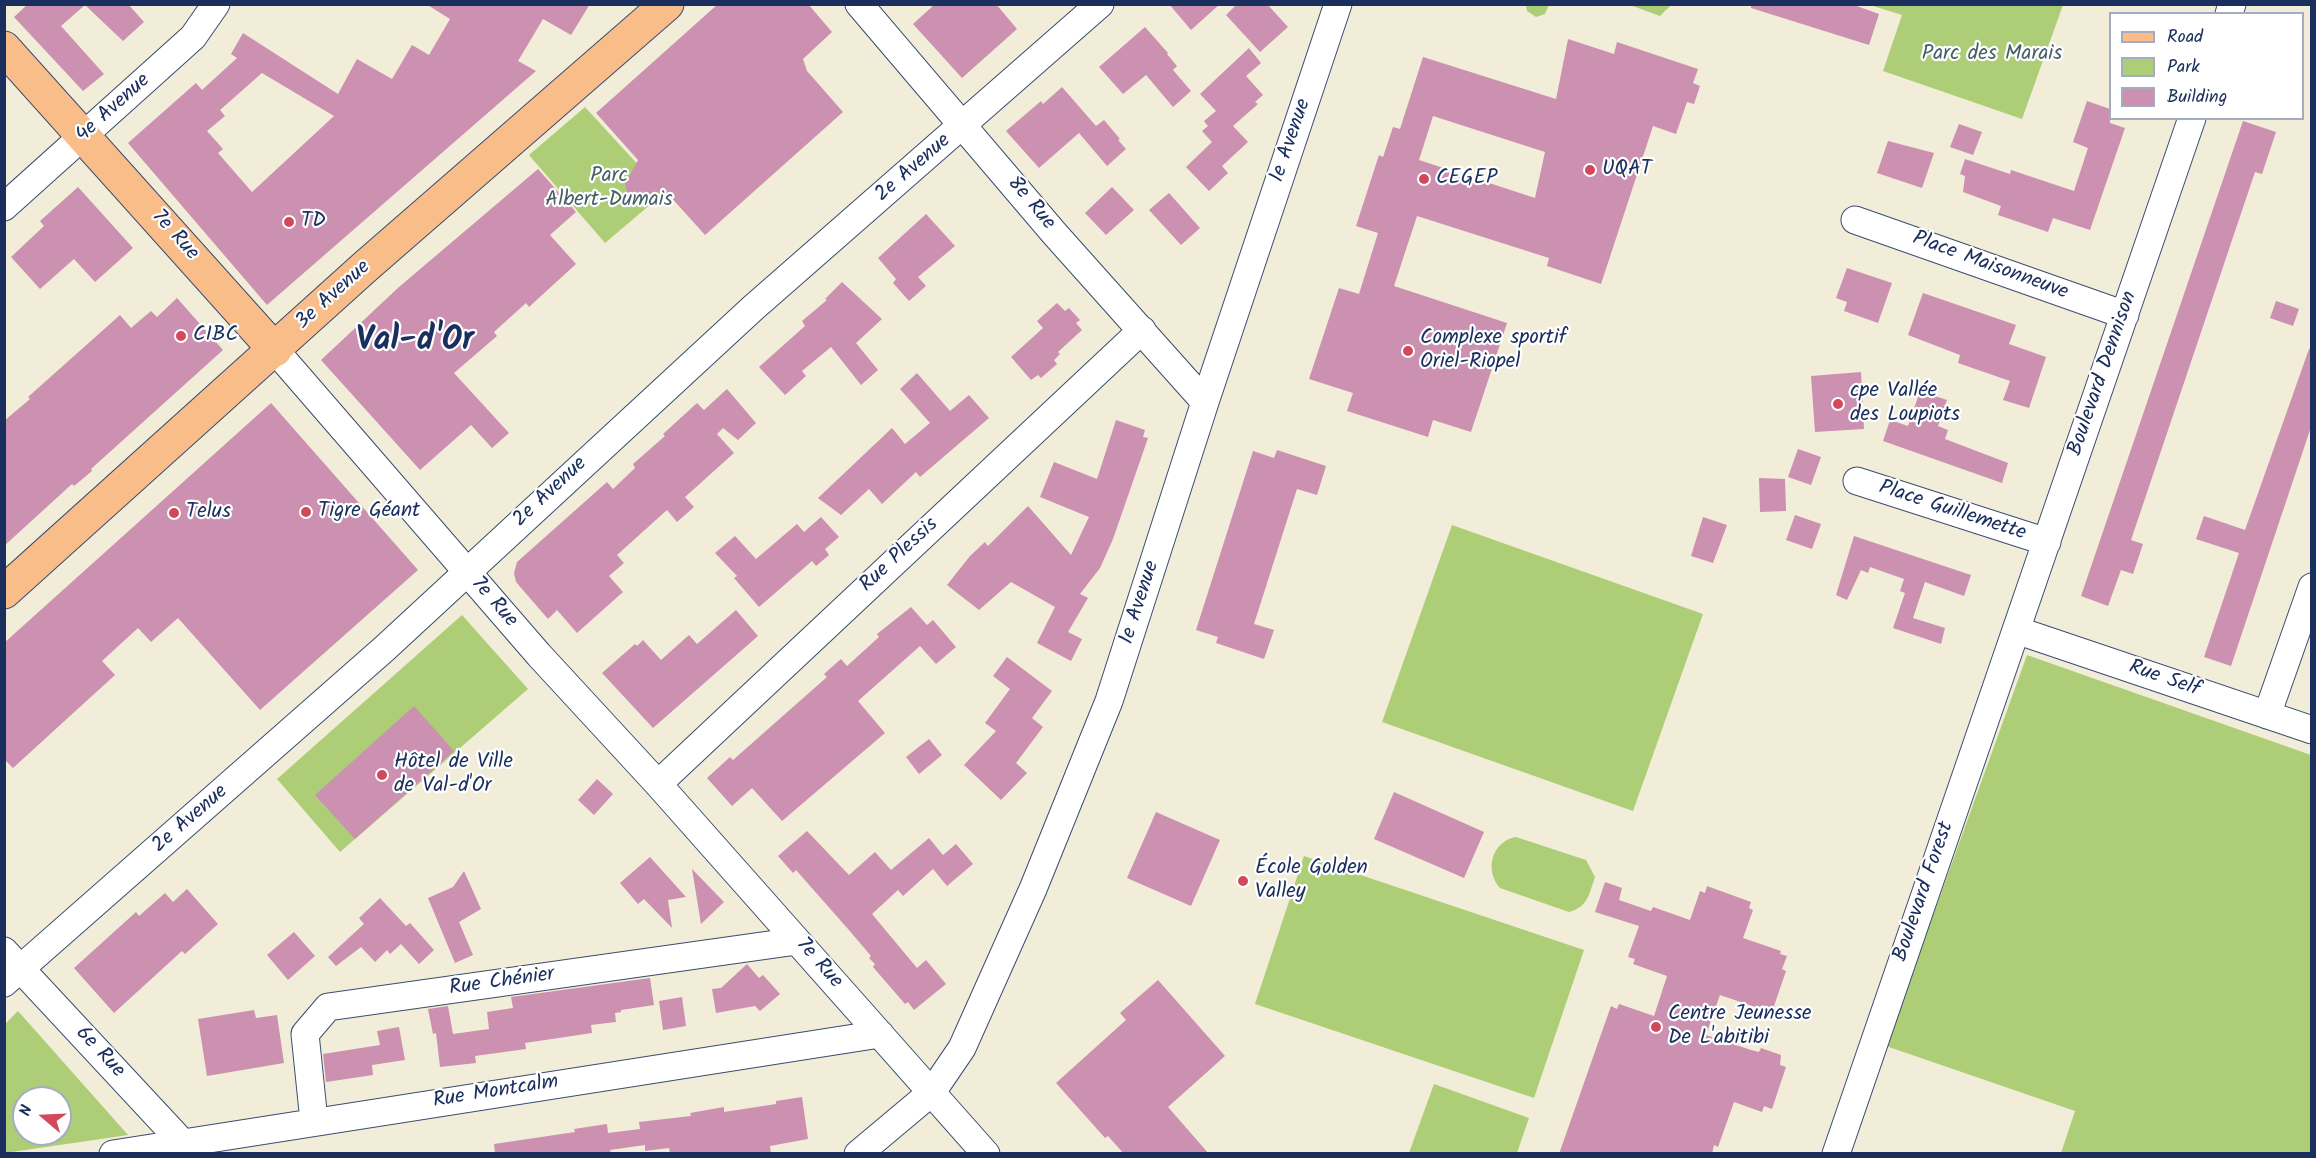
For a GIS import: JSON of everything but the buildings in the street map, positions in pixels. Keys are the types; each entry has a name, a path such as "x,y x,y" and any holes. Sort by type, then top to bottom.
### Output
{"main road":[{"name":"3e Avenue","path":"4,592 366,266 667,4"},
{"name":"7e Rue","path":"4,48 275,350"}],"street":[{"name":"4e Avenue","path":"4,207 194,37 216,4"},
{"name":"8e Rue","path":"859,4 1054,233 1205,402"},
{"name":"2e Avenue","path":"10,968 384,649 753,308 964,126 1100,4"},
{"name":"1e Avenue","path":"858,1154 932,1092 975,1025 1109,701 1205,402 1338,4"},
{"name":"Boulevard Dennison","path":"2016,630 2191,120"},
{"name":"Place Maisonneuve","path":"1855,220 2125,315"},
{"name":"Rue Plessis","path":"658,784 1142,330"},
{"name":"7e Rue","path":"275,350 538,655 658,784 986,1154"},
{"name":"Place Guillemette","path":"1857,481 2047,542"},
{"path":"2267,715 2312,587"},
{"name":"Rue Self","path":"2016,630 2312,730"},
{"name":"Boulevard Forest","path":"1836,1154 2016,630"},
{"name":"Rue Chénier","path":"314,1122 305,1034 328,1007 797,941"},
{"name":"6e Rue","path":"10,968 188,1148"},
{"name":"Rue Montcalm","path":"113,1154 188,1148 314,1122 880,1034"}],"green space":[{"path":"1549,4 1545,14 1536,17 1527,11 1526,5"},
{"name":"Parc des Marais","path":"2063,4 2022,119 1883,71 1902,15 1870,5"},
{"path":"1630,5 1671,5 1660,16"},
{"name":"Parc Albert-Dumais","path":"585,107 664,193 605,243 529,155"},
{"path":"1452,525 1703,614 1633,811 1382,722"},
{"path":"462,615 528,689 340,852 277,779"},
{"path":"2027,655 2311,755 2311,1153 2061,1153 2075,1111 1886,1046"},
{"path":"1516,837 1586,860 1595,877 1589,894 1580,907 1569,912 1500,888 1492,873 1493,857 1501,844"},
{"path":"1304,856 1584,950 1534,1098 1255,1004"},
{"path":"18,1011 128,1135 72,1143 72,1086 12,1086 12,1146 53,1146 5,1153 5,1024"},
{"path":"1434,1084 1529,1118 1517,1153 1409,1153"}],"place":[{"name":"UQAT","path":"1590,170"},
{"name":"CEGEP","path":"1424,179"},
{"name":"TD","path":"289,222"},
{"name":"CIBC","path":"181,336"},
{"name":"Complexe sportif Oriel-Riopel","path":"1408,351"},
{"name":"cpe Vallée des Loupiots","path":"1838,404"},
{"name":"Tigre Géant","path":"306,512"},
{"name":"Telus","path":"174,513"},
{"name":"Hôtel de Ville de Val-d'Or","path":"382,775"},
{"name":"École Golden Valley","path":"1243,881"},
{"name":"Centre Jeunesse De L'abitibi","path":"1656,1027"}],"district":[{"name":"Val-d'Or","path":"415,343"}]}
